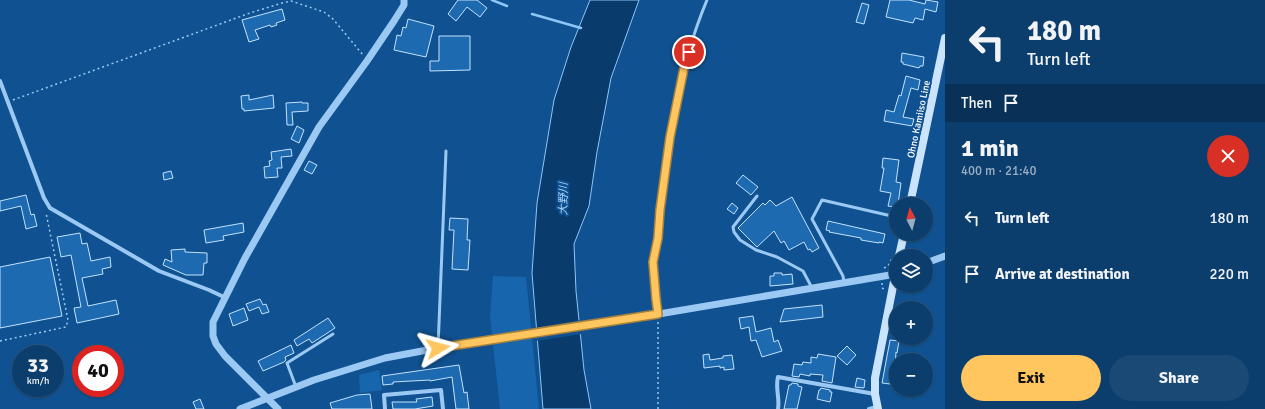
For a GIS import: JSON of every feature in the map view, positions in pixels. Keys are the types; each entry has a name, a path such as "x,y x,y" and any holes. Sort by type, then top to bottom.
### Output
{"main road":[{"name":"Ohno Kamiiso Line","path":"911,197 945,38"},
{"path":"874,408 875,378 892,293"}],"street":[{"path":"278,409 225,356 216,344 213,336 213,322 245,258 319,127 367,61 404,5 404,0"},
{"path":"0,81 44,198 50,208 158,271 226,298"},
{"path":"933,260 945,256"},
{"path":"240,409 296,387 385,358 438,348 844,284 889,274"},
{"path":"778,409 776,384 778,377 875,394"},
{"path":"384,409 384,395 441,390 443,409"}],"lane":[{"path":"658,314 653,262 658,238 660,210 670,137 684,68 707,0"},
{"path":"438,348 446,151"},
{"path":"757,196 733,226 734,232 740,240 756,250 777,257 803,271 812,289"},
{"path":"844,284 843,276 812,219 822,200 889,215"},
{"path":"296,387 287,363 333,334"}],"path":[{"path":"8,102 250,13 291,1 324,12 332,19 367,61"},
{"path":"0,341 66,327 68,320 46,213 50,208"},
{"path":"658,314 658,409"}],"shaded area":[{"path":"493,276 526,277 539,409 500,409 490,316"},
{"path":"379,370 382,390 360,393 359,375"}],"water":[{"name":"大野川","path":"590,0 639,0 611,78 597,152 589,206 574,244 576,291 584,370 591,409 543,409 532,273 537,203 554,100 571,47"}],"pier":[{"path":"581,320 582,334 535,341 534,328"}],"building":[{"path":"458,0 477,0 487,8 480,17 467,7 456,21 448,14"},
{"path":"890,0 909,0 925,4 926,0 938,2 936,12 925,9 923,20 915,18 913,23 886,17"},
{"path":"862,3 869,5 864,24 856,22"},
{"path":"282,9 285,20 276,23 277,25 271,27 270,25 255,30 259,39 249,42 242,20"},
{"path":"408,19 434,26 426,57 394,50 397,35 401,36 403,27 406,28"},
{"path":"439,36 470,36 470,70 430,71 430,61 439,61"},
{"path":"902,53 924,57 923,66 920,66 919,68 903,64 903,62 901,62"},
{"path":"906,76 920,80 918,90 911,88 903,117 914,119 912,126 884,121 886,110 894,112 899,95 901,96"},
{"path":"249,95 249,100 273,95 274,108 244,111 244,109 242,109 241,96"},
{"path":"286,103 308,103 308,111 292,112 293,125 287,125"},
{"path":"297,126 304,130 299,143 291,139"},
{"path":"291,149 292,156 281,157 282,168 277,168 278,177 265,178 264,167 270,166 269,161 272,160 271,152"},
{"path":"883,158 899,160 896,182 901,183 899,197 890,197 891,193 880,191 884,168 882,168"},
{"path":"309,161 317,165 312,174 304,170"},
{"path":"171,171 173,178 164,180 163,173"},
{"path":"743,175 758,187 751,195 736,183"},
{"path":"26,195 31,215 34,214 37,226 26,229 21,206 0,211 0,201"},
{"path":"792,197 819,248 812,252 810,249 808,250 804,242 789,250 784,241 781,243 774,231 757,247 738,228 763,203 765,205 770,200 776,206"},
{"path":"732,203 738,208 734,214 727,209"},
{"path":"450,218 468,219 467,240 470,240 468,270 452,269 454,230 449,230"},
{"path":"828,221 885,234 883,243 861,240 861,238 829,232 830,231 826,230"},
{"path":"243,223 244,232 223,236 224,240 206,243 204,230"},
{"path":"80,233 82,244 87,243 91,261 110,257 111,267 102,269 103,274 82,278 88,306 116,300 119,314 77,323 74,308 81,307 71,255 61,257 57,237"},
{"path":"185,249 185,252 207,253 207,263 204,263 203,275 186,275 163,265 165,259 172,262 171,250"},
{"path":"50,257 62,316 0,328 0,267"},
{"path":"774,273 782,273 782,275 792,274 793,284 770,286 770,276 774,276"},
{"path":"260,299 263,305 266,304 269,312 262,314 259,307 249,311 246,304"},
{"path":"822,305 823,317 780,322 784,309"},
{"path":"244,308 248,320 233,326 229,314"},
{"path":"753,316 756,332 771,328 774,342 778,340 782,351 762,357 756,340 751,341 749,327 741,329 739,318"},
{"path":"328,318 335,328 312,343 309,339 297,346 294,340"},
{"path":"291,345 294,353 285,357 286,360 284,362 263,371 258,361"},
{"path":"889,345 898,345 897,353 889,353 889,384 882,383"},
{"path":"847,346 856,355 847,365 837,356"},
{"path":"709,354 710,360 732,355 734,369 724,370 724,367 720,368 720,366 704,368 703,355"},
{"path":"818,354 836,357 832,383 822,381 823,375 810,374 810,376 800,374 799,377 792,376 794,364 802,365 803,362 811,363 811,357 817,358"},
{"path":"459,365 464,393 467,392 469,409 456,409 452,377 430,381 393,382 393,384 383,385 382,376"},
{"path":"857,378 865,380 864,388 855,387"},
{"path":"792,383 798,384 798,386 802,387 797,409 784,409 789,385"},
{"path":"821,388 832,392 830,402 817,399"},
{"path":"370,394 372,409 332,409 330,403 357,395"},
{"path":"432,397 433,406 415,409 393,409 392,402 417,402 416,399"},
{"path":"200,399 204,409 196,409 193,402"}],"waterway":[{"path":"492,0 507,6"},
{"path":"532,14 581,28"}],"route":[{"path":"438,348 658,314 653,262 658,238 660,210 670,137 684,68 689,52"}]}
